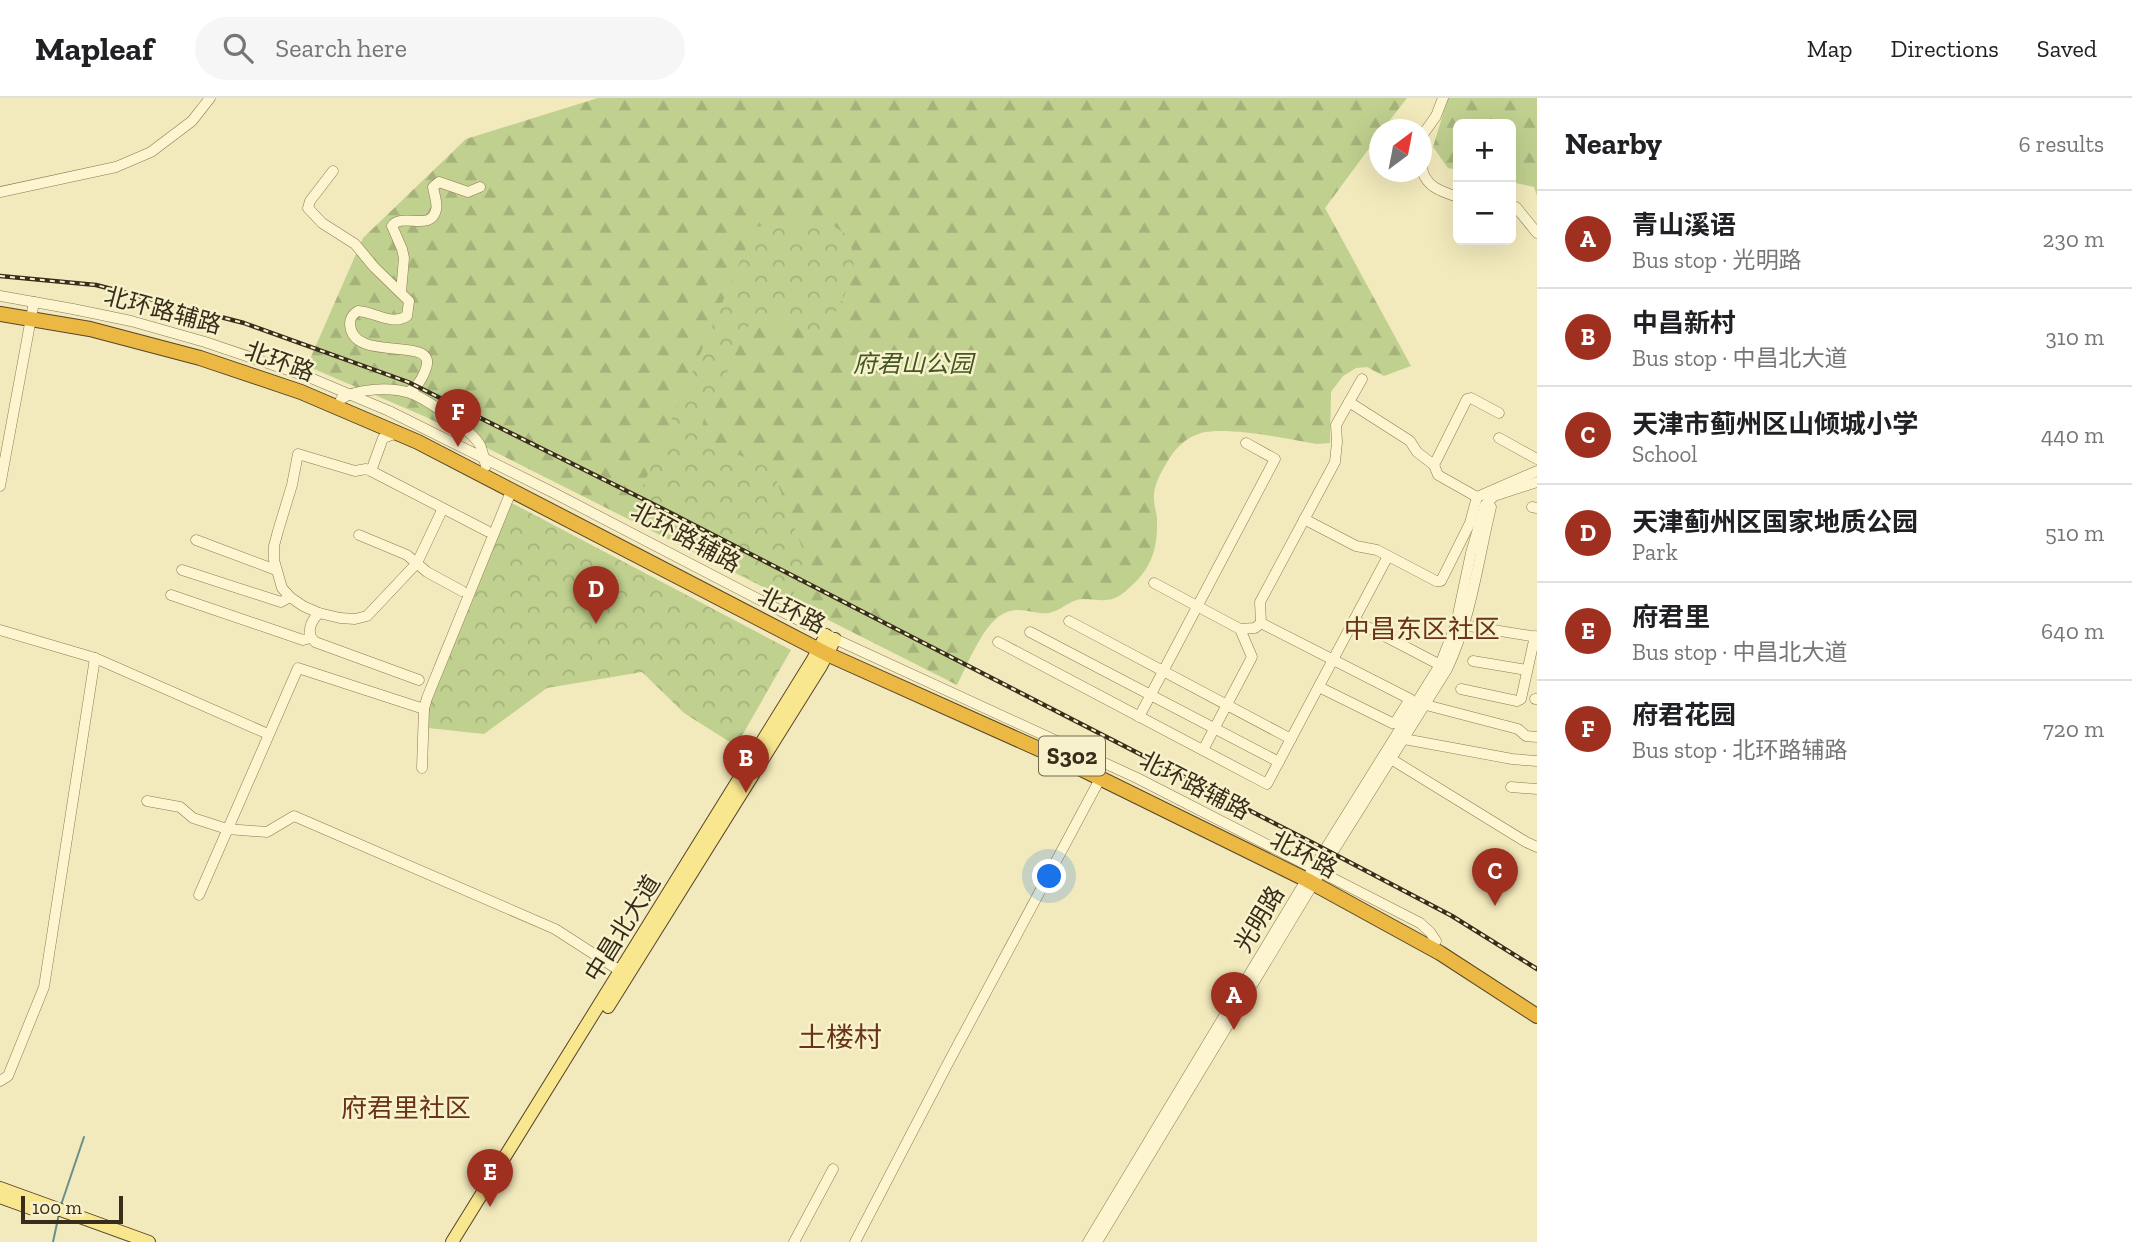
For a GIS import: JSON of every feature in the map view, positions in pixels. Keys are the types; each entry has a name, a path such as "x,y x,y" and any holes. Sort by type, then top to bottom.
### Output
{"highway":[{"name":"北环路","path":"0,306 32,310 157,337 346,396 421,434 485,462 827,644 1073,756 1314,876 1436,941 1537,1006"},
{"name":"北环路","path":"0,314 32,310 200,358 301,392 397,433 1101,778 1314,876 1537,1016"}],"main road":[{"name":"中昌北大道","path":"461,1242 827,644"},
{"name":"中昌北大道","path":"452,1242 624,973"},
{"path":"0,1188 48,1210"},
{"path":"0,1197 149,1242"},
{"path":"65,1216 125,1242"}],"street":[{"path":"0,192 116,167 151,152 192,121 210,98"},
{"path":"1432,122 1443,98"},
{"path":"333,171 310,201 308,208 323,223 355,244 384,278 410,302 407,316 401,320 395,321 358,311 350,319 350,326 354,335 362,342 377,348 405,349 421,353 427,365 414,392"},
{"path":"401,292 404,258 392,226 395,221 417,222 433,216 437,209 433,187 439,182 468,192 480,187"},
{"path":"1429,182 1434,188 1453,195"},
{"path":"1516,207 1537,233"},
{"path":"0,296 32,310 0,485"},
{"path":"1261,623 1260,602 1335,462 1336,425 1362,379"},
{"path":"346,396 358,391 414,392 474,437 485,462"},
{"path":"1434,465 1467,399 1471,398 1499,413"},
{"path":"1349,402 1410,441 1417,452 1434,465 1438,475 1477,497"},
{"path":"368,470 376,435 376,429 371,422"},
{"path":"368,470 383,438 397,433"},
{"path":"1499,438 1537,459"},
{"path":"1139,717 1275,459 1246,443"},
{"path":"443,508 417,562 367,616 355,619 318,613 290,597 282,588 276,570 274,546 298,454 355,471 368,470 443,508 487,531"},
{"path":"1477,497 1537,471"},
{"path":"1494,496 1537,482"},
{"path":"422,768 424,709 432,684 510,494"},
{"name":"光明路","path":"1088,1242 1455,651 1494,496"},
{"name":"光明路","path":"1097,1242 1314,876 1426,705 1443,667 1456,624 1485,505 1494,496"},
{"path":"1304,519 1356,546 1377,550 1436,581 1441,581 1470,523 1477,497"},
{"path":"359,535 407,555 427,572 462,591"},
{"path":"196,540 276,570"},
{"path":"999,642 1267,784 1388,556"},
{"path":"182,570 281,602 290,597"},
{"path":"1154,583 1240,629 1255,628 1261,623"},
{"path":"171,595 303,640 310,638"},
{"path":"318,613 309,631 310,638 315,642 419,680"},
{"path":"1354,620 1443,667"},
{"path":"1069,621 1291,739"},
{"path":"1261,623 1410,699 1395,723 1392,723 1319,687"},
{"path":"1461,689 1517,701 1521,699 1536,636 1463,625"},
{"path":"1203,750 1252,657 1240,629"},
{"path":"0,630 95,658 268,734"},
{"path":"1030,632 1279,762"},
{"path":"0,1080 8,1076 44,987 95,658"},
{"path":"1473,661 1527,670"},
{"path":"200,895 298,667 424,709"},
{"path":"1426,705 1518,729 1526,736 1537,737"},
{"path":"1404,739 1512,759 1537,761"},
{"path":"1391,759 1537,847"},
{"path":"855,1242 1101,778"},
{"path":"1511,787 1537,789"},
{"path":"147,801 180,807 193,818 227,829 267,832 294,816 555,929 624,973"},
{"path":"794,1242 833,1169"}],"green space":[{"name":"府君山公园","path":"598,98 1407,98 1391,119 1369,119 1369,149 1325,208 1411,366 1384,376 1367,367 1356,368 1343,376 1331,392 1330,443 1317,444 1226,431 1201,433 1185,441 1169,459 1156,485 1156,543 1150,561 1139,578 1113,599 1078,600 1049,613 1018,610 1007,612 984,633 957,685 426,417 307,366 363,238 466,139"},
{"path":"1448,98 1537,98 1537,196 1534,187 1516,183 1516,119 1453,119 1453,169 1448,168 1433,147"},
{"path":"819,216 850,237 855,275 824,334 753,316 697,437 772,469 806,558 791,600 629,518 755,227"},
{"path":"508,501 791,650 736,746 684,713 642,672 547,688 484,734 419,727 425,691 437,658"}],"waterway":[{"path":"61,1205 84,1137"},
{"path":"53,1242 59,1214"}],"railway":[{"path":"0,276 96,285 244,323 408,382 659,507 1313,843 1452,916 1537,969"}],"place":[{"name":"府君花园","path":"458,447"},
{"name":"天津蓟州区国家地质公园","path":"596,624"},
{"name":"中昌新村","path":"746,793"},
{"name":"天津市蓟州区山倾城小学","path":"1495,906"},
{"name":"青山溪语","path":"1234,1030"},
{"name":"府君里","path":"490,1207"}],"district":[{"name":"中昌东区社区","path":"1422,629"},
{"name":"土楼村","path":"840,1037"},
{"name":"府君里社区","path":"406,1108"}]}
